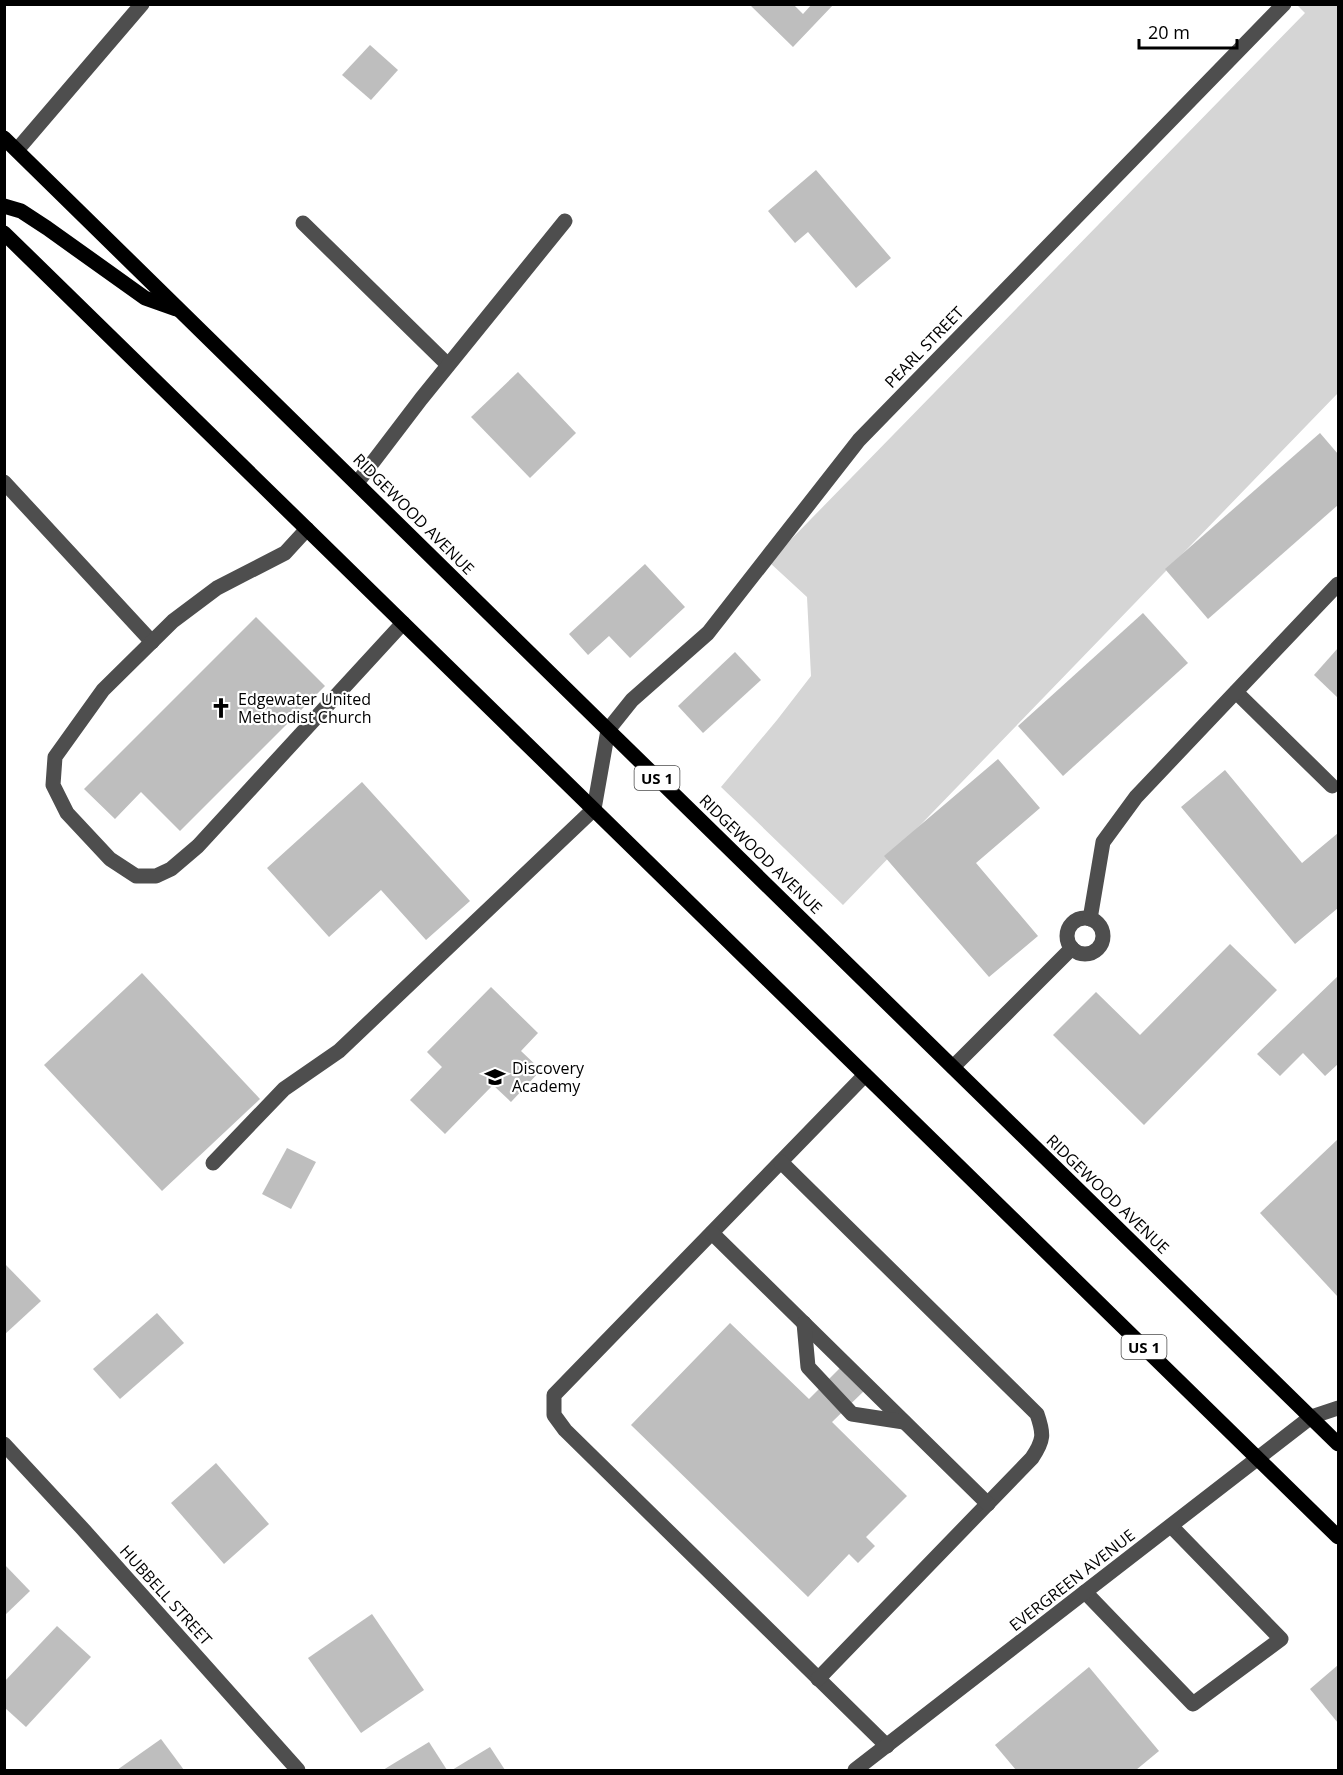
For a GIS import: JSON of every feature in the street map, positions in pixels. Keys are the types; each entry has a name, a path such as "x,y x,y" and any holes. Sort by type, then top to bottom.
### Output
{"main road":[{"name":"RIDGEWOOD AVENUE","path":"4,138 1338,1444"},
{"path":"4,206 21,211 145,298 181,311"},
{"name":"US 1","path":"4,233 1338,1537"}],"street":[{"path":"18,150 142,4"},
{"name":"PEARL STREET","path":"608,730 632,700 708,633 859,440 1284,4"},
{"path":"357,483 448,365 565,221"},
{"path":"303,223 448,365"},
{"path":"4,482 152,642"},
{"path":"307,529 285,553 217,588 173,621 103,690 55,757 53,785 67,813 110,859 136,876 156,876 171,869 198,846 403,623"},
{"path":"1090,919 1102,842 1136,797 1338,584"},
{"path":"1236,692 1332,786"},
{"path":"213,1163 284,1089 339,1051 594,810 608,730"},
{"path":"1078,919 1090,919 1100,925 1103,937 1099,948 1083,954 1072,948 1067,937 1069,928 1078,919"},
{"path":"953,1067 1072,948"},
{"path":"865,1075 554,1395 554,1415 565,1430 887,1746"},
{"path":"781,1162 1037,1414 1042,1427 1042,1444 1032,1458 818,1679"},
{"path":"712,1233 988,1504"},
{"path":"804,1323 808,1367 852,1414 904,1422"},
{"name":"EVERGREEN AVENUE","path":"855,1770 1311,1417 1338,1408"},
{"name":"HUBBELL STREET","path":"4,1444 298,1770"},
{"path":"1085,1592 1193,1704 1281,1639 1171,1526"}],"shaded area":[{"path":"1297,5 1338,5 1338,393 843,905 721,787 811,676 807,597 769,562 1305,13"}],"building":[{"path":"749,4 793,4 803,14 812,4 834,4 793,47"},
{"path":"370,45 398,70 371,100 342,75"},
{"path":"816,170 891,258 856,288 808,232 795,243 768,211"},
{"path":"518,372 576,433 530,478 471,417"},
{"path":"1320,433 1338,454 1338,505 1208,619 1165,569"},
{"path":"645,564 685,607 630,658 609,636 588,655 569,634"},
{"path":"1143,613 1188,663 1063,776 1018,726"},
{"name":"Edgewater United Methodist Church","path":"256,617 325,686 180,831 141,792 115,819 84,789"},
{"path":"1338,648 1338,698 1314,675"},
{"path":"735,652 761,680 703,733 678,706"},
{"path":"998,759 1040,808 976,863 1038,936 989,977 884,856"},
{"path":"1225,770 1302,863 1338,833 1338,908 1295,944 1181,807"},
{"path":"362,782 470,901 426,940 381,890 329,937 267,868"},
{"path":"1230,944 1277,990 1144,1125 1053,1035 1096,992 1140,1035"},
{"path":"142,973 260,1099 162,1191 44,1065"},
{"path":"1338,976 1338,1064 1325,1076 1303,1053 1280,1076 1257,1054"},
{"path":"491,987 538,1033 521,1051 541,1070 511,1102 493,1085 445,1134 410,1100 442,1067 427,1052"},
{"path":"1338,1139 1338,1297 1260,1213"},
{"path":"287,1148 316,1162 291,1209 262,1194"},
{"path":"4,1263 41,1301 4,1335"},
{"path":"157,1313 184,1343 120,1399 93,1369"},
{"path":"730,1323 809,1399 841,1367 864,1391 832,1422 907,1496 866,1537 875,1546 858,1563 849,1554 808,1597 631,1425"},
{"path":"216,1463 269,1524 224,1564 171,1503"},
{"path":"4,1564 30,1591 4,1616"},
{"path":"372,1614 424,1690 361,1733 308,1658"},
{"path":"57,1626 91,1657 26,1727 4,1707 4,1682"},
{"path":"1338,1665 1338,1723 1310,1689"},
{"path":"1089,1667 1159,1751 1136,1770 1016,1770 995,1745"},
{"path":"161,1739 184,1770 117,1770"},
{"path":"429,1742 447,1770 383,1770"},
{"path":"490,1747 505,1770 452,1770"}],"place":[{"name":"Edgewater United Methodist Church","path":"221,708"},
{"name":"Discovery Academy","path":"495,1077"}]}
